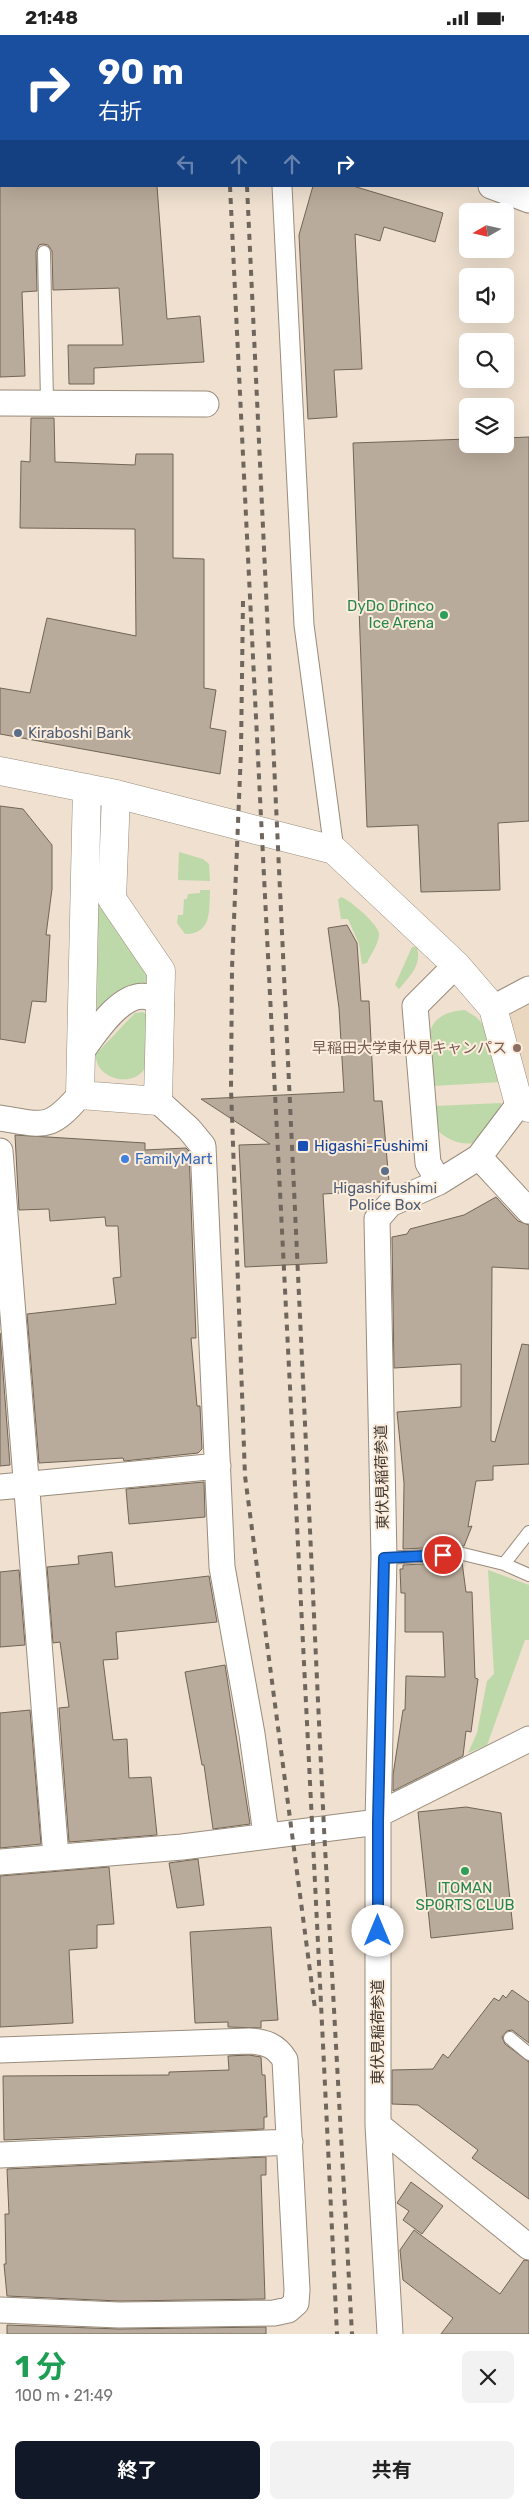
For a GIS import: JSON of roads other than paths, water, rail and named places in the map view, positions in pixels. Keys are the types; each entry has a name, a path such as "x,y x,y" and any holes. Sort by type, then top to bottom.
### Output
{"street":[{"path":"282,187 304,625 334,850"},
{"path":"494,187 529,200"},
{"path":"0,403 206,404"},
{"path":"0,771 116,794 334,850 456,965 493,1008 524,1106 479,1157 439,1182 428,1163 415,1006 456,965"},
{"path":"0,1118 42,1125 50,1123 80,1095 87,788"},
{"path":"116,794 112,899 161,971 158,1101"},
{"path":"493,1008 529,989"},
{"path":"82,1051 119,1005 129,998 149,997 161,1005"},
{"path":"80,1095 158,1101 189,1129 203,1146 222,1567 252,1734 266,1835"},
{"path":"0,1151 28,1485 56,1857"},
{"path":"479,1157 529,1211"},
{"name":"東伏見稲荷参道","path":"390,2334 378,2125 379,1818 384,1558 377,1219 390,1204 439,1182"},
{"path":"0,1487 218,1466"},
{"path":"0,1862 182,1847 379,1818 529,1739"},
{"path":"0,2050 264,2042 279,2050 285,2060 298,2290 296,2303 288,2310 274,2313 119,2324 0,2310"},
{"path":"378,2125 526,2239"},
{"path":"0,2155 290,2142"}],"lane":[{"path":"44,252 47,402"},
{"path":"504,1564 529,1532"},
{"path":"384,1558 463,1554 504,1564 529,1575"},
{"path":"510,2038 529,2053"}],"railway":[{"path":"230,187 337,2334"},
{"path":"247,187 324,1829 352,2334"},
{"path":"243,601 241,751 232,968 231,1089 245,1476 315,2009"}],"place":[{"name":"DyDo Drinco Ice Arena","path":"444,615"},
{"name":"Kiraboshi Bank","path":"18,733"},
{"name":"早稲田大学東伏見キャンパス","path":"517,1048"},
{"name":"Higashi-Fushimi","path":"303,1146"},
{"name":"FamilyMart","path":"125,1159"},
{"name":"Higashifushimi Police Box","path":"385,1171"},
{"name":"ITOMAN SPORTS CLUB","path":"465,1871"}]}
